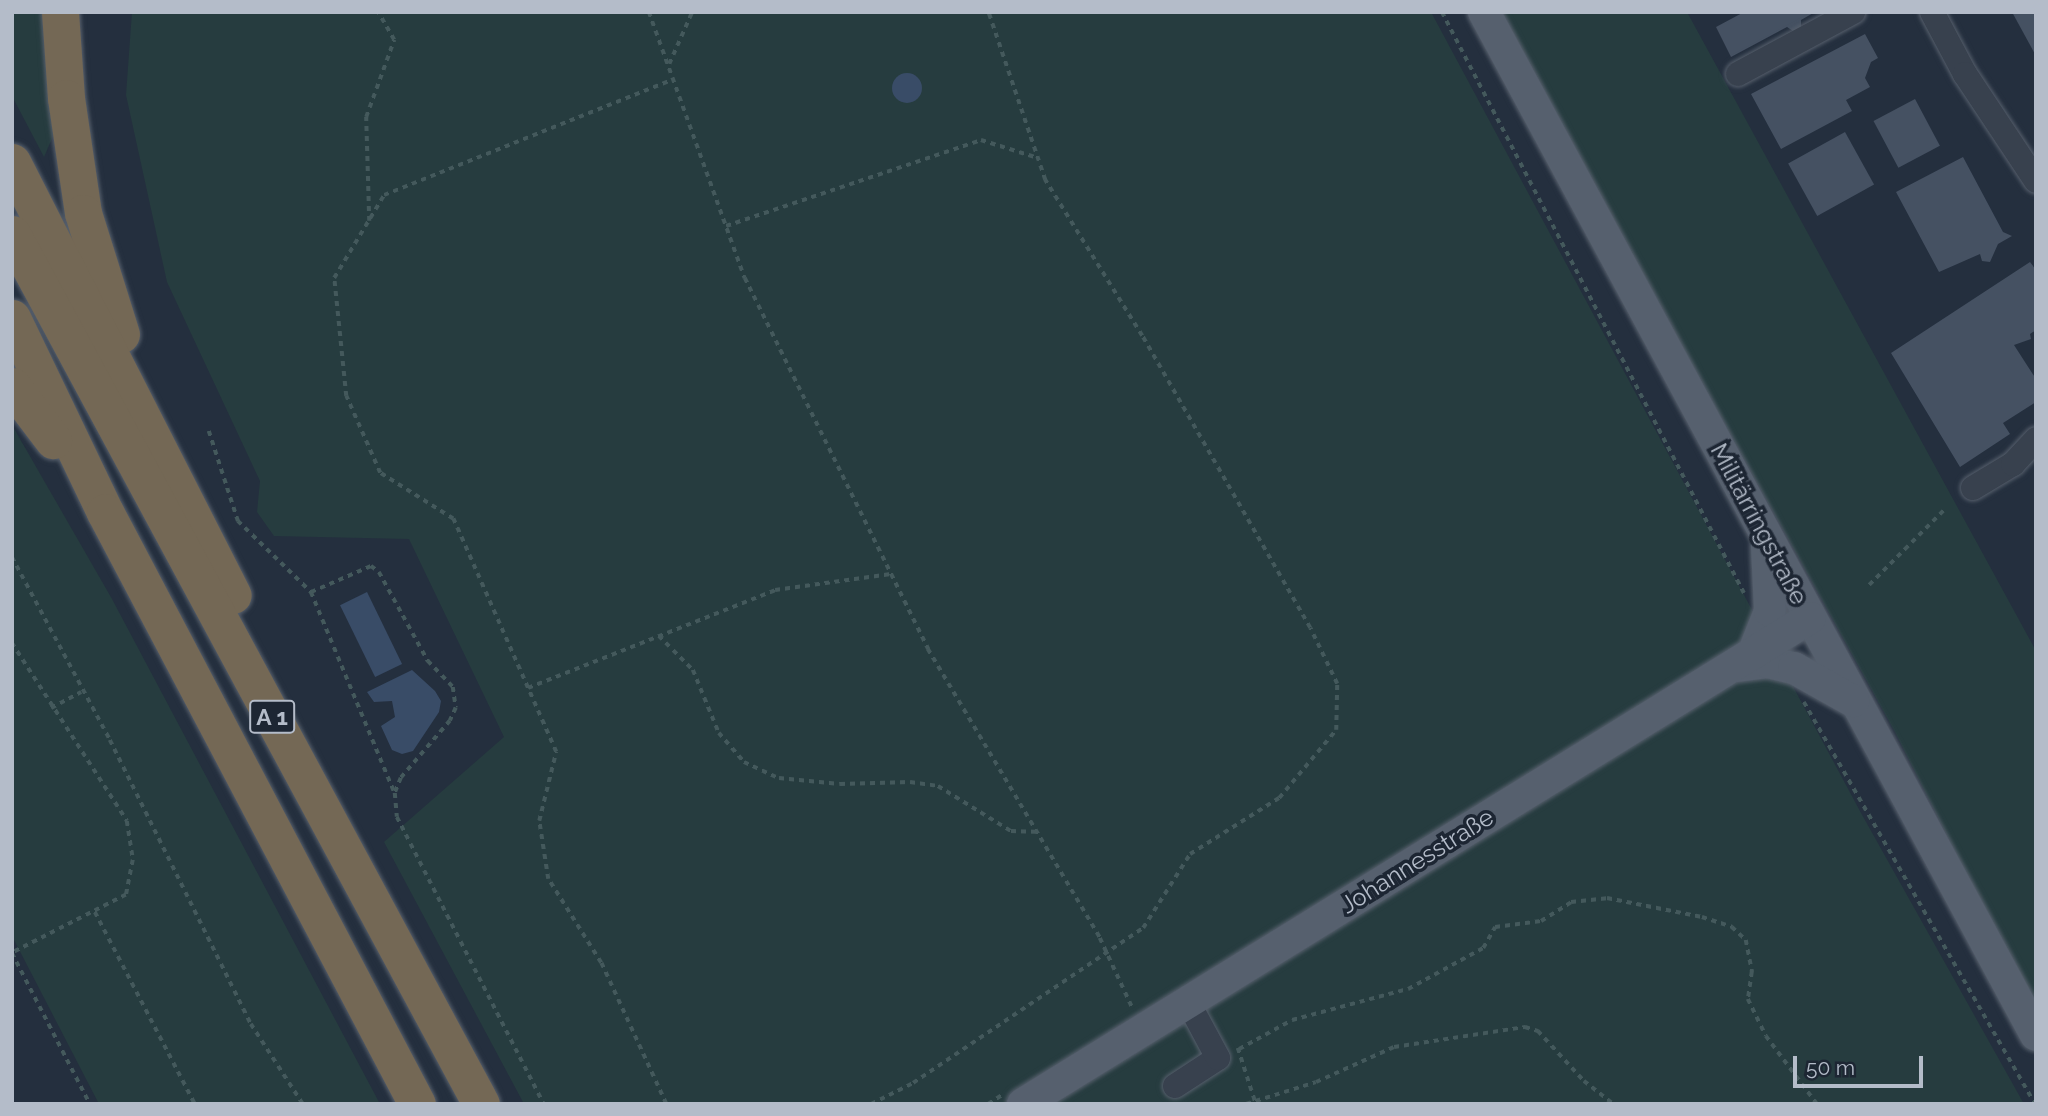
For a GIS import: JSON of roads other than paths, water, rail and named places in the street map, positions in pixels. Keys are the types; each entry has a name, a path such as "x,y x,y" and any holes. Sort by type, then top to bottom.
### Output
{"highway":[{"path":"60,12 66,98 83,213 119,329 186,501"},
{"path":"12,162 436,996 435,1016"},
{"name":"A 1","path":"12,234 481,1104"},
{"name":"A 1","path":"12,318 105,512 417,1104"},
{"path":"12,386 105,512"}],"main road":[{"name":"Militärringstraße","path":"1483,12 2036,1035"},
{"path":"1766,537 1770,611 1742,661 1767,662 1794,668 1856,703"},
{"name":"Johannesstraße","path":"1023,1104 1810,618"}],"street":[{"path":"1738,74 1853,12"},
{"path":"1932,12 1965,74 2036,181"},
{"path":"1973,488 2013,464 2036,439"},
{"path":"1175,1086 1218,1058 1188,1002"}],"water":[{"path":"907,73 918,77 922,88 918,99 907,103 896,99 892,88 896,77"},
{"path":"367,592 402,664 375,677 340,605"},
{"path":"412,670 435,691 441,701 439,712 413,751 402,754 392,750 381,726 395,717 392,701 374,702 367,692"}]}
